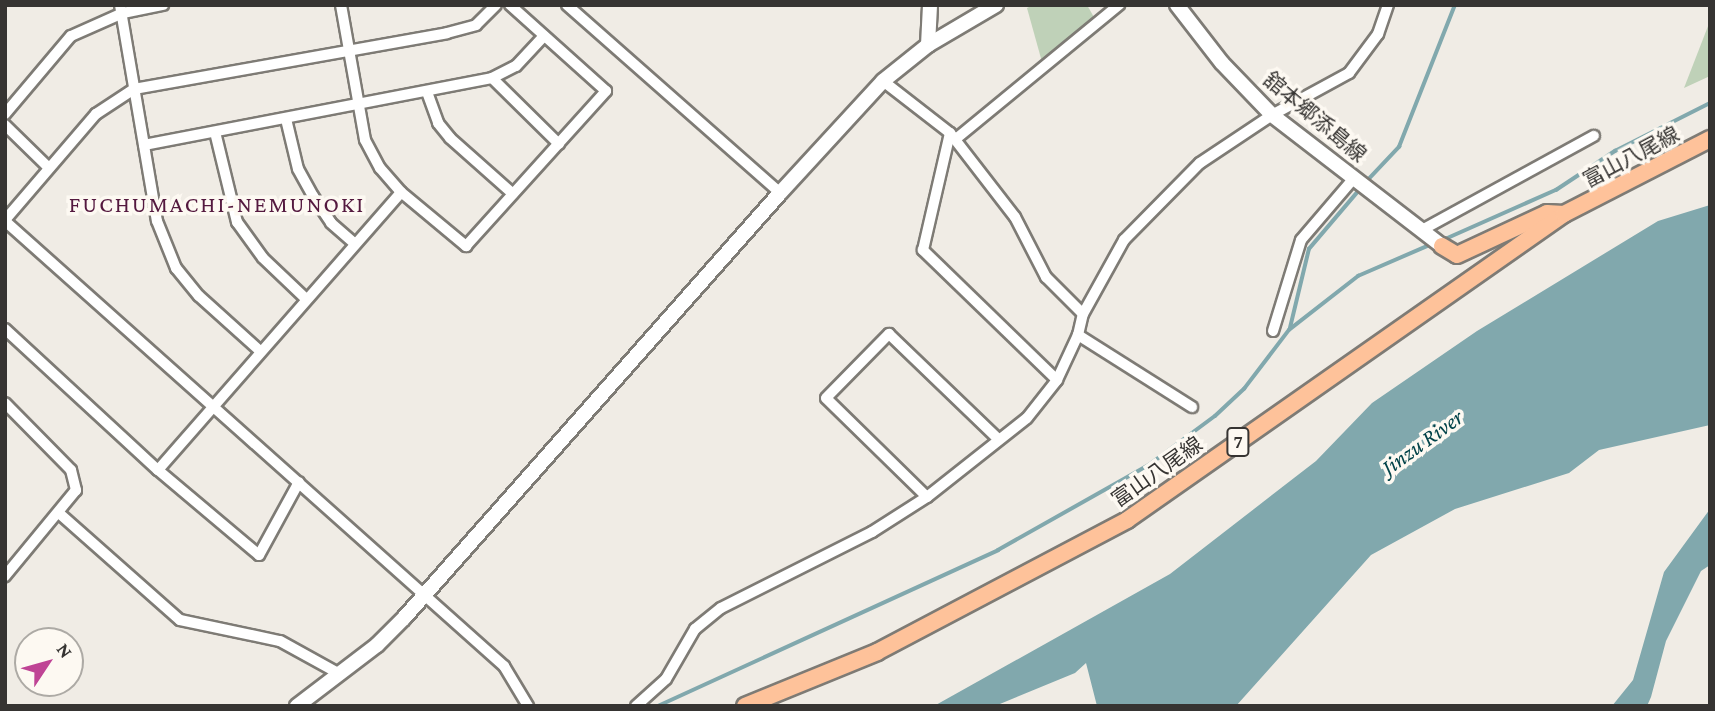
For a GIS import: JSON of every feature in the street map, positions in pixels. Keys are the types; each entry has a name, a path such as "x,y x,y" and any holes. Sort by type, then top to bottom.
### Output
{"main road":[{"name":"富山八尾線","path":"745,706 877,652 1127,520 1563,214 1710,139"},
{"path":"1433,239 1457,255 1547,212 1563,214"}],"street":[{"path":"5,114 71,36 122,9 163,5"},
{"path":"341,5 365,140 380,168 401,192 466,246 606,90 510,5"},
{"path":"496,5 476,25 134,89 96,114 47,166 5,220 504,666 528,706"},
{"path":"567,5 780,193"},
{"path":"928,45 930,5"},
{"path":"297,706 377,645 883,81 928,45 996,5"},
{"path":"1057,380 923,250 954,135 1119,5"},
{"name":"舘本郷添島線","path":"1177,5 1222,63 1272,115 1433,239"},
{"path":"636,706 666,679 695,629 721,608 872,531 927,497 1027,418 1057,380 1079,335 1083,314 1124,240 1200,163 1272,115 1349,73 1378,34 1388,5"},
{"path":"122,9 158,221 176,268 199,296 260,351"},
{"path":"144,145 492,78 516,66 544,36"},
{"path":"492,78 559,144"},
{"path":"883,81 954,135 1015,218 1046,277 1083,314"},
{"path":"427,92 435,116 450,138 513,194"},
{"path":"286,119 298,169 331,223 355,244"},
{"path":"5,125 47,166"},
{"path":"215,132 237,222 263,258 306,299"},
{"path":"1433,239 1594,136"},
{"path":"1273,331 1301,240 1354,178"},
{"path":"158,470 211,406 401,192"},
{"path":"5,329 158,470 259,555 299,482"},
{"path":"927,497 826,398 889,334 998,439"},
{"path":"1079,335 1192,407"},
{"path":"5,403 71,470 76,490 60,514 5,576"},
{"path":"60,514 180,620 280,641 340,674"}],"green space":[{"path":"1033,5 1087,5 1095,19 1042,62 1027,8"},
{"path":"1710,21 1710,76 1684,88"}],"water":[{"name":"Jinzu River","path":"1710,205 1710,425 1599,450 1569,473 1455,509 1371,555 1236,706 1097,706 1086,663 1075,673 995,706 934,706 1170,574 1316,461 1372,403 1477,331 1658,221"},
{"path":"1710,509 1710,565 1701,571 1666,641 1647,706 1612,706 1633,680 1664,572"}],"waterway":[{"path":"1365,183 1399,147 1455,5"},
{"path":"1443,240 1556,190 1615,151 1710,103"},
{"path":"1290,328 1309,249 1360,189"},
{"path":"658,706 998,550 1149,465 1215,416 1244,389 1289,330 1358,276 1432,244"}],"district":[{"name":"FUCHUMACHI-NEMUNOKI","path":"217,204"}]}
